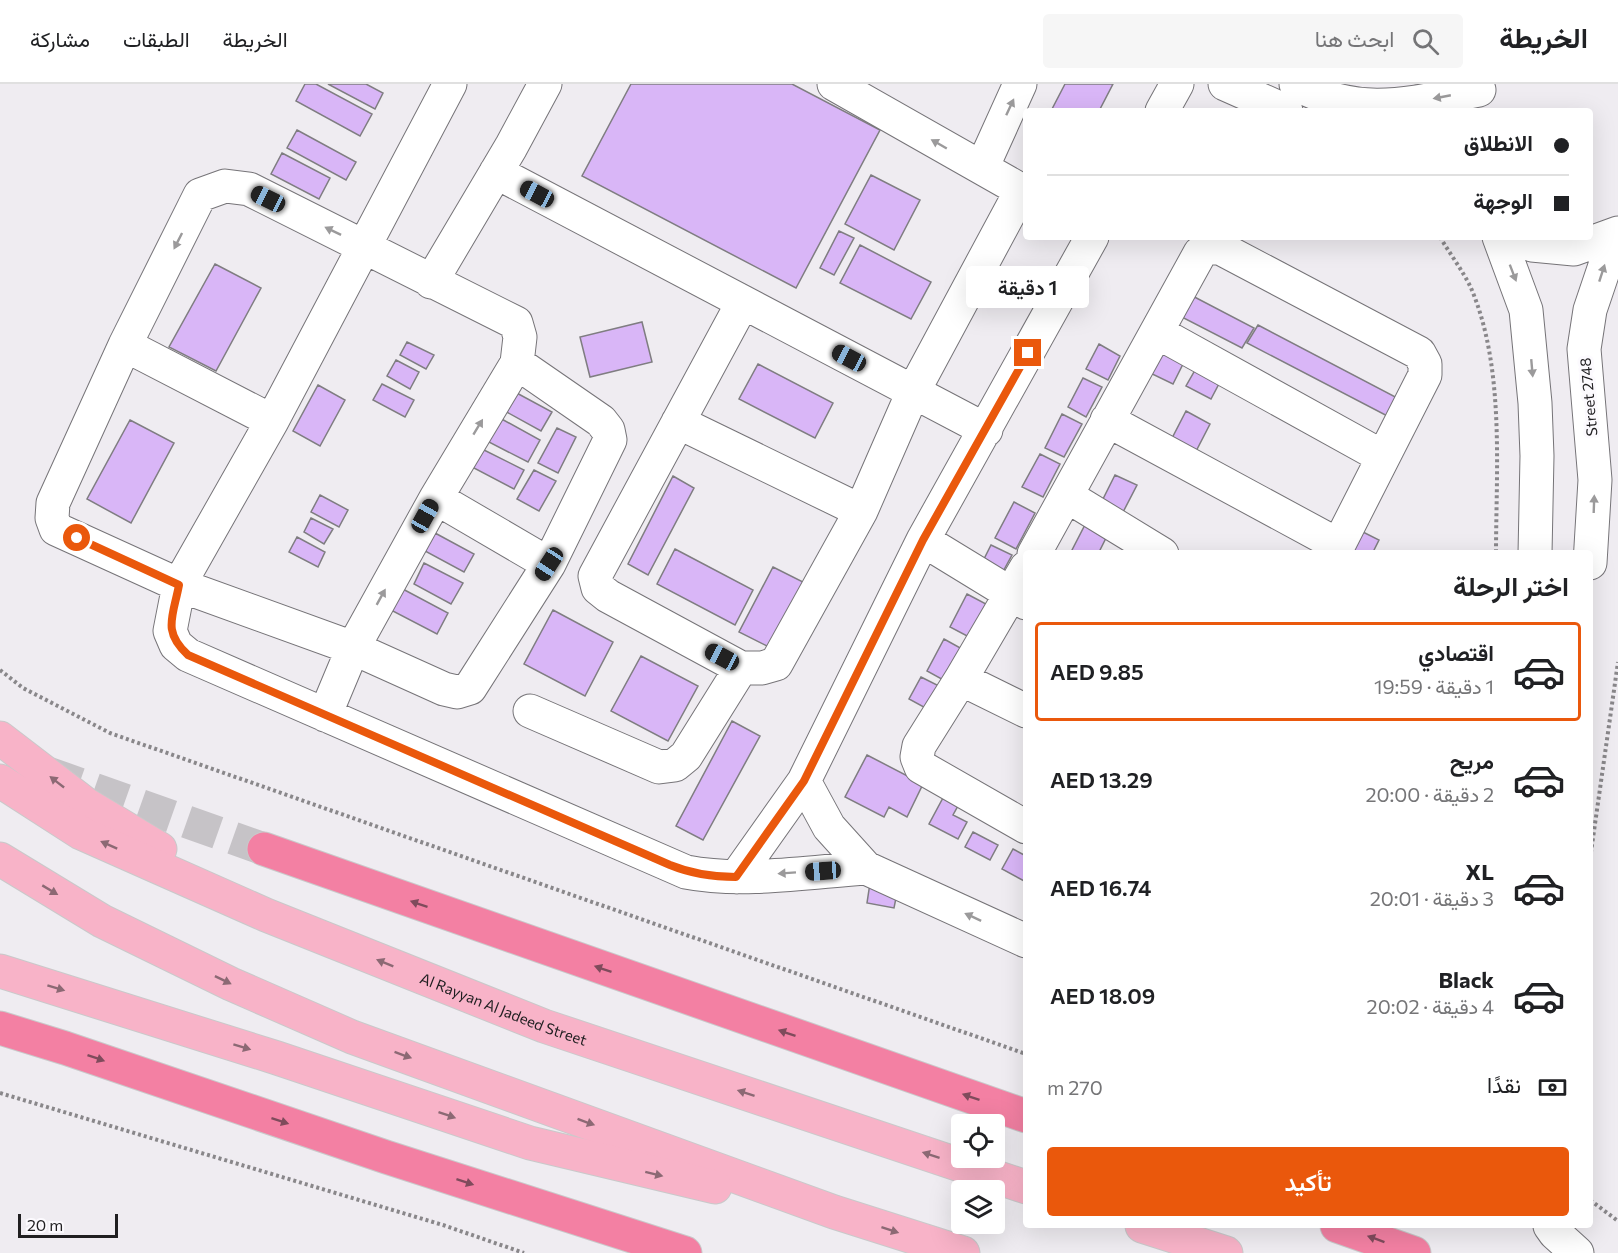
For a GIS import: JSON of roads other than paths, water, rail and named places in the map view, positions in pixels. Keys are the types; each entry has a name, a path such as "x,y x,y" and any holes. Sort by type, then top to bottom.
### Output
{"highway":[{"path":"264,849 1023,1115"},
{"path":"0,1028 684,1253"},
{"path":"1343,1228 1414,1253"}],"main road":[{"path":"0,738 87,804 266,915"},
{"name":"Al Rayyan Al Jadeed Street","path":"0,781 81,833 266,915 544,1026 1023,1186"},
{"path":"0,860 102,921 231,984 352,1037 834,1212 963,1253"},
{"path":"0,971 277,1058 530,1143 662,1176 834,1212"},
{"path":"1148,1228 1226,1253"}],"street":[{"path":"450,84 272,421 179,585 170,631 176,645 188,655 686,872 711,877 736,877 866,868"},
{"path":"430,282 496,172 545,84"},
{"path":"834,84 1023,191"},
{"path":"982,168 1020,84"},
{"path":"1164,108 1177,84"},
{"path":"1225,84 1279,108"},
{"path":"1296,84 1314,94 1358,105 1405,105 1478,95"},
{"path":"496,172 986,430"},
{"path":"325,715 353,648 436,498 517,363 520,337 516,323 430,282 249,189 225,186 200,195 125,345 53,503 52,518 56,529 179,585 353,648 444,689 457,692 470,688 549,564 610,440 608,430 601,421 517,363"},
{"path":"743,302 595,576 598,588 608,596 741,668 762,668 776,664 861,511 913,392 1023,194"},
{"path":"1523,240 1532,245 1574,249 1616,234"},
{"name":"Street 2748","path":"1592,550 1595,480 1584,349 1590,310 1616,234"},
{"path":"736,877 804,781 923,540 1090,240"},
{"path":"1500,240 1526,310 1537,445 1535,550"},
{"path":"1036,550 1107,420 1158,332 1200,253 1208,248 1221,248 1419,353 1425,364 1425,375 1336,549 1107,420"},
{"path":"1158,332 1383,457"},
{"path":"125,345 272,421"},
{"path":"678,422 861,511"},
{"path":"1066,496 1155,550"},
{"path":"436,498 549,564"},
{"path":"923,540 1021,589 919,746 917,757 921,766 1023,825"},
{"path":"530,711 659,766 675,765 686,756 741,668"},
{"path":"961,679 1023,710"},
{"path":"804,781 829,827 866,868 1023,940"},
{"path":"1551,1228 1577,1253"}],"tunnel":[{"path":"48,773 264,849"}]}
